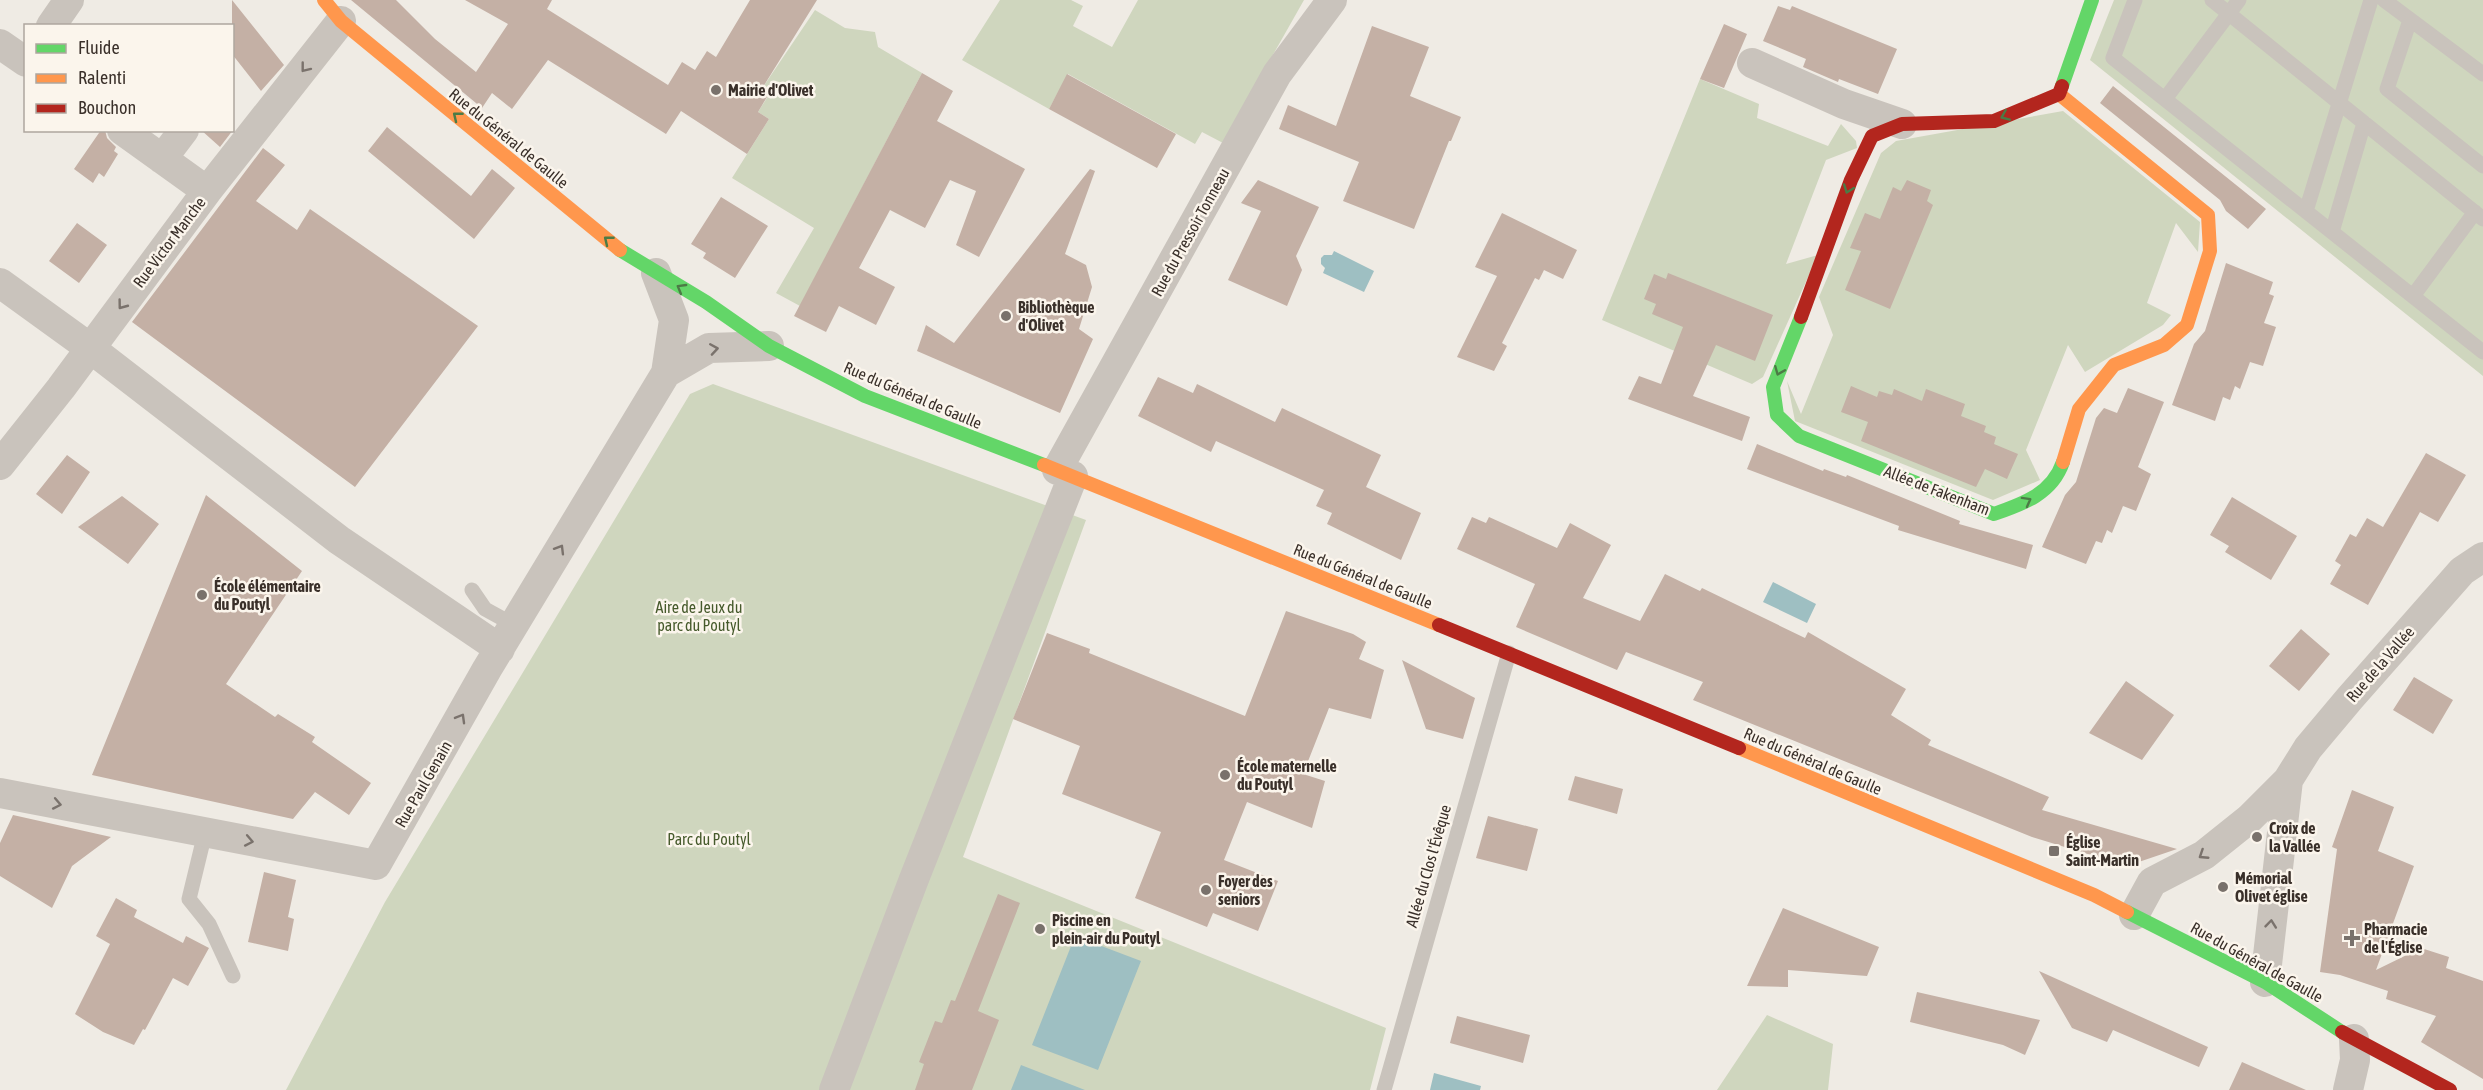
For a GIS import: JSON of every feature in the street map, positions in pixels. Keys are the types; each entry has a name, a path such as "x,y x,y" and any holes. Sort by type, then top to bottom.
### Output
{"main road":[{"path":"2059,94 2092,0"},
{"name":"Rue du Général de Gaulle","path":"332,11 626,254 706,302 769,346 865,396 1065,473 1509,653 2083,890 2265,982 2354,1039 2450,1090"},
{"name":"Allée de Fakenham","path":"2059,94 2208,215 2210,251 2187,325 2164,345 2114,365 2079,409 2058,476 2029,502 1994,514 1799,436 1777,415 1773,387 1812,290 1851,180 1872,136 1902,124 1994,121 2059,94"}],"street":[{"path":"52,24 69,0"},
{"name":"Rue du Pressoir Tonneau","path":"834,1090 1065,473 1277,74 1332,0"},
{"name":"Rue Victor Manche","path":"0,465 207,191 332,11"},
{"path":"0,44 24,61"},
{"name":"Allée de Fakenham","path":"1752,63 1844,104 1902,124"},
{"path":"125,132 207,191"},
{"path":"162,159 182,132"},
{"name":"Rue Paul Genain","path":"0,793 376,865 507,637 666,373 674,320 656,273"},
{"path":"0,283 90,348 339,540 507,637"},
{"name":"Rue Paul Genain","path":"666,373 709,348 769,346"},
{"name":"Rue de la Vallée","path":"2134,915 2152,882 2204,855 2249,819 2288,780 2308,748 2358,689 2462,571 2483,557"},
{"name":"Rue de la Vallée","path":"2265,982 2288,780"},
{"path":"2348,1090 2355,1060 2354,1039"}],"lane":[{"path":"2135,0 2113,58 2483,352"},
{"path":"2212,0 2479,215 2413,296"},
{"path":"2165,99 2239,0"},
{"path":"2306,211 2371,0"},
{"path":"2384,0 2483,74"},
{"path":"2410,20 2387,89 2483,166"},
{"path":"2332,232 2364,123"},
{"path":"472,590 507,637"},
{"name":"Allée du Clos l'Évêque","path":"1384,1090 1509,653"},
{"path":"205,833 189,898 209,924 233,976"}],"green space":[{"path":"1000,0 1071,0 1083,6 1073,26 1112,47 1138,0 1304,0 1223,143 1202,132 1195,144 1068,74 1049,109 962,60"},
{"path":"2114,0 2483,0 2483,376 2090,60"},
{"path":"815,10 845,28 875,32 878,47 922,73 800,306 776,293 814,228 732,178 769,119 758,112 770,93 763,87"},
{"path":"1700,79 1759,104 1757,118 1828,146 1841,124 1856,141 1857,148 1826,160 1786,264 1818,255 1763,377 1752,384 1602,320"},
{"path":"2063,111 2200,222 2198,252 2176,223 2147,303 2171,315 2163,325 2085,372 2068,345 2026,450 2040,480 1993,500 1795,421 1787,381 1801,414 1833,335 1819,297 1881,153 1896,141"},
{"name":"Parc du Poutyl","path":"713,384 1086,520 963,857 1386,1028 1370,1090 286,1090 385,902 690,394"},
{"path":"1767,1015 1833,1044 1828,1090 1717,1090"}],"water":[{"path":"1334,251 1374,271 1364,292 1323,273 1325,268 1321,264 1321,258 1324,255 1332,255"},
{"path":"1773,582 1816,604 1807,623 1763,602"},
{"path":"1075,936 1141,961 1098,1070 1032,1045"},
{"path":"1021,1065 1085,1090 1011,1090"},
{"path":"1434,1073 1481,1086 1480,1090 1430,1090"}],"building":[{"path":"232,0 284,65 261,91 234,57 234,24 232,24"},
{"path":"351,0 396,0 435,39 476,72 508,24 465,0 552,0 547,9 668,85 682,62 695,70 707,51 716,57 750,0 817,0 763,87 770,92 758,112 769,119 747,154 681,111 666,134 548,60 512,109 492,93 482,108"},
{"path":"1778,6 1790,10 1792,6 1897,49 1878,94 1839,79 1838,82 1803,67 1806,59 1763,41"},
{"path":"1724,24 1747,34 1724,88 1700,79"},
{"path":"1372,26 1429,47 1410,96 1461,117 1414,229 1343,201 1359,162 1279,129 1288,105 1336,126"},
{"path":"922,73 953,91 937,121 1025,169 979,257 956,245 976,191 950,180 925,228 890,210 859,268 895,287 876,325 839,306 826,332 794,316"},
{"path":"1067,74 1176,134 1157,168 1049,109"},
{"path":"2113,86 2266,209 2248,229 2226,211 2220,200 2100,103"},
{"path":"387,127 471,196 492,169 515,188 474,239 368,151"},
{"path":"100,132 106,132 107,138 116,147 114,151 118,154 104,177 99,173 93,183 74,169"},
{"path":"203,132 231,132 220,147"},
{"path":"263,148 285,165 256,201 297,230 310,209 478,326 355,487 132,322"},
{"name":"Bibliothèque d'Olivet","path":"1090,169 1095,171 1065,254 1086,265 1092,287 1079,329 1093,339 1060,413 917,351 926,325 954,343"},
{"path":"1258,180 1319,207 1296,256 1302,270 1287,306 1228,280 1261,211 1241,203"},
{"path":"1907,180 1931,190 1927,201 1933,205 1890,309 1845,290 1861,251 1850,248 1865,213 1880,219 1893,187 1901,191"},
{"path":"721,197 768,226 735,278 703,258 706,253 691,244"},
{"path":"1502,213 1577,250 1563,279 1544,270 1539,280 1535,278 1502,343 1507,346 1494,371 1457,357 1497,276 1475,267"},
{"path":"77,223 107,245 79,283 49,261"},
{"path":"2226,263 2273,282 2269,294 2274,296 2264,323 2276,327 2263,366 2250,362 2240,389 2235,386 2230,400 2223,397 2215,421 2172,405 2194,344 2205,331"},
{"path":"1668,273 1773,315 1755,361 1716,345 1693,396 1750,417 1742,441 1628,399 1639,376 1661,384 1683,327 1652,314 1656,304 1644,299 1654,274 1666,279"},
{"path":"1158,377 1193,393 1197,384 1275,422 1282,408 1381,455 1366,487 1421,513 1401,560 1327,524 1332,513 1316,506 1324,490 1216,441 1211,452 1138,416"},
{"path":"1851,386 1877,397 1879,391 1892,395 1894,389 1922,401 1926,389 1965,404 1961,416 1986,426 1984,432 1996,437 1994,444 2018,454 2007,479 1985,469 1976,487 1861,441 1868,422 1841,412"},
{"path":"2128,388 2164,402 2138,467 2151,474 2136,511 2123,506 2112,533 2107,530 2102,543 2096,541 2086,564 2042,547 2065,495 2076,482 2096,418 2104,408 2117,413"},
{"path":"1757,444 1823,471 1824,469 1846,477 1847,475 1960,521 1959,524 2033,545 2026,569 1898,530 1899,526 1747,469"},
{"path":"2426,453 2466,475 2438,522 2420,512 2368,605 2330,584 2341,565 2335,561 2350,534 2356,537 2367,518 2383,527"},
{"path":"67,455 90,472 62,514 36,494"},
{"path":"206,495 302,571 226,684 275,717 278,714 315,737 312,742 371,783 349,815 315,792 293,819 92,775"},
{"path":"122,496 159,524 128,564 78,527"},
{"path":"2232,497 2297,536 2271,580 2225,552 2229,546 2210,535"},
{"path":"1472,517 1486,523 1489,517 1557,548 1570,523 1611,545 1583,598 1640,621 1665,574 1700,591 1702,588 1805,638 1808,632 1906,689 1891,715 1931,740 1928,745 2049,797 2042,810 2177,849 2127,866 2032,837 1693,700 1703,682 1626,652 1617,670 1516,627 1535,584 1457,549"},
{"path":"1286,611 1353,634 1366,642 1359,659 1384,670 1371,719 1329,708 1303,774 1325,781 1312,828 1247,802 1224,860 1278,881 1258,931 1213,913 1207,927 1135,898 1161,832 1062,794 1080,746 1013,719 1047,633 1090,649 1089,653 1245,716"},
{"path":"2301,629 2330,654 2299,691 2269,666"},
{"path":"1402,660 1475,698 1463,739 1426,729"},
{"path":"2414,677 2453,700 2433,734 2393,710"},
{"path":"2126,681 2174,715 2142,760 2089,733"},
{"path":"1575,776 1623,789 1617,814 1568,800"},
{"path":"2352,790 2394,807 2378,851 2414,866 2376,970 2421,948 2449,957 2446,968 2483,981 2483,1079 2421,1042 2436,1016 2386,999 2388,991 2340,975 2320,972 2337,849 2332,847"},
{"path":"13,815 111,837 72,866 52,908 0,876 0,843"},
{"path":"1488,816 1538,829 1527,871 1476,858"},
{"path":"264,872 296,880 288,917 294,919 288,951 248,942"},
{"path":"998,894 1020,903 978,1011 999,1020 972,1090 915,1090 924,1064 919,1062 935,1021 942,1023 951,1000 955,1001"},
{"path":"116,898 137,910 134,917 183,943 186,936 209,948 188,986 173,978 145,1030 143,1029 134,1045 103,1032 75,1014 110,944 96,936"},
{"path":"1783,908 1879,947 1867,976 1788,970 1788,987 1747,986"},
{"path":"2039,971 2208,1047 2199,1067 2113,1030 2107,1042 2072,1028"},
{"path":"1917,992 2040,1020 2025,1055 2003,1045 1910,1022"},
{"path":"1457,1016 1530,1035 1523,1063 1450,1043"},
{"path":"2242,1062 2306,1090 2229,1090"}],"traffic: fast":[{"path":"2062,86 2092,0"},
{"path":"620,250 706,302 769,346 865,396 1044,465"},
{"path":"1801,317 1773,387 1777,415 1799,436 1994,514 2026,502 2044,490 2052,482 2063,462"},
{"path":"2127,912 2265,982 2342,1032"}],"traffic: slow":[{"path":"324,0 341,21 620,250"},
{"path":"2059,94 2208,215 2210,251 2187,325 2164,345 2114,365 2079,409 2063,462"},
{"path":"1044,465 1439,625"},
{"path":"1739,748 2094,895 2127,912"}],"traffic: jam":[{"path":"1801,317 1851,180 1872,136 1902,124 1994,121 2059,94 2062,86"},
{"path":"1439,625 1739,748"},
{"path":"2342,1032 2450,1090"}],"place":[{"name":"Mairie d'Olivet","path":"716,90"},
{"name":"Bibliothèque d'Olivet","path":"1006,316"},
{"name":"École élémentaire du Poutyl","path":"202,595"},
{"name":"École maternelle du Poutyl","path":"1225,775"},
{"name":"Croix de la Vallée","path":"2257,837"},
{"name":"Église Saint-Martin","path":"2054,851"},
{"name":"Mémorial Olivet église","path":"2223,887"},
{"name":"Foyer des seniors","path":"1206,890"},
{"name":"Piscine en plein-air du Poutyl","path":"1040,929"},
{"name":"Pharmacie de l'Église","path":"2352,938"}],"park label":[{"name":"Aire de Jeux du parc du Poutyl","path":"699,616"}]}
